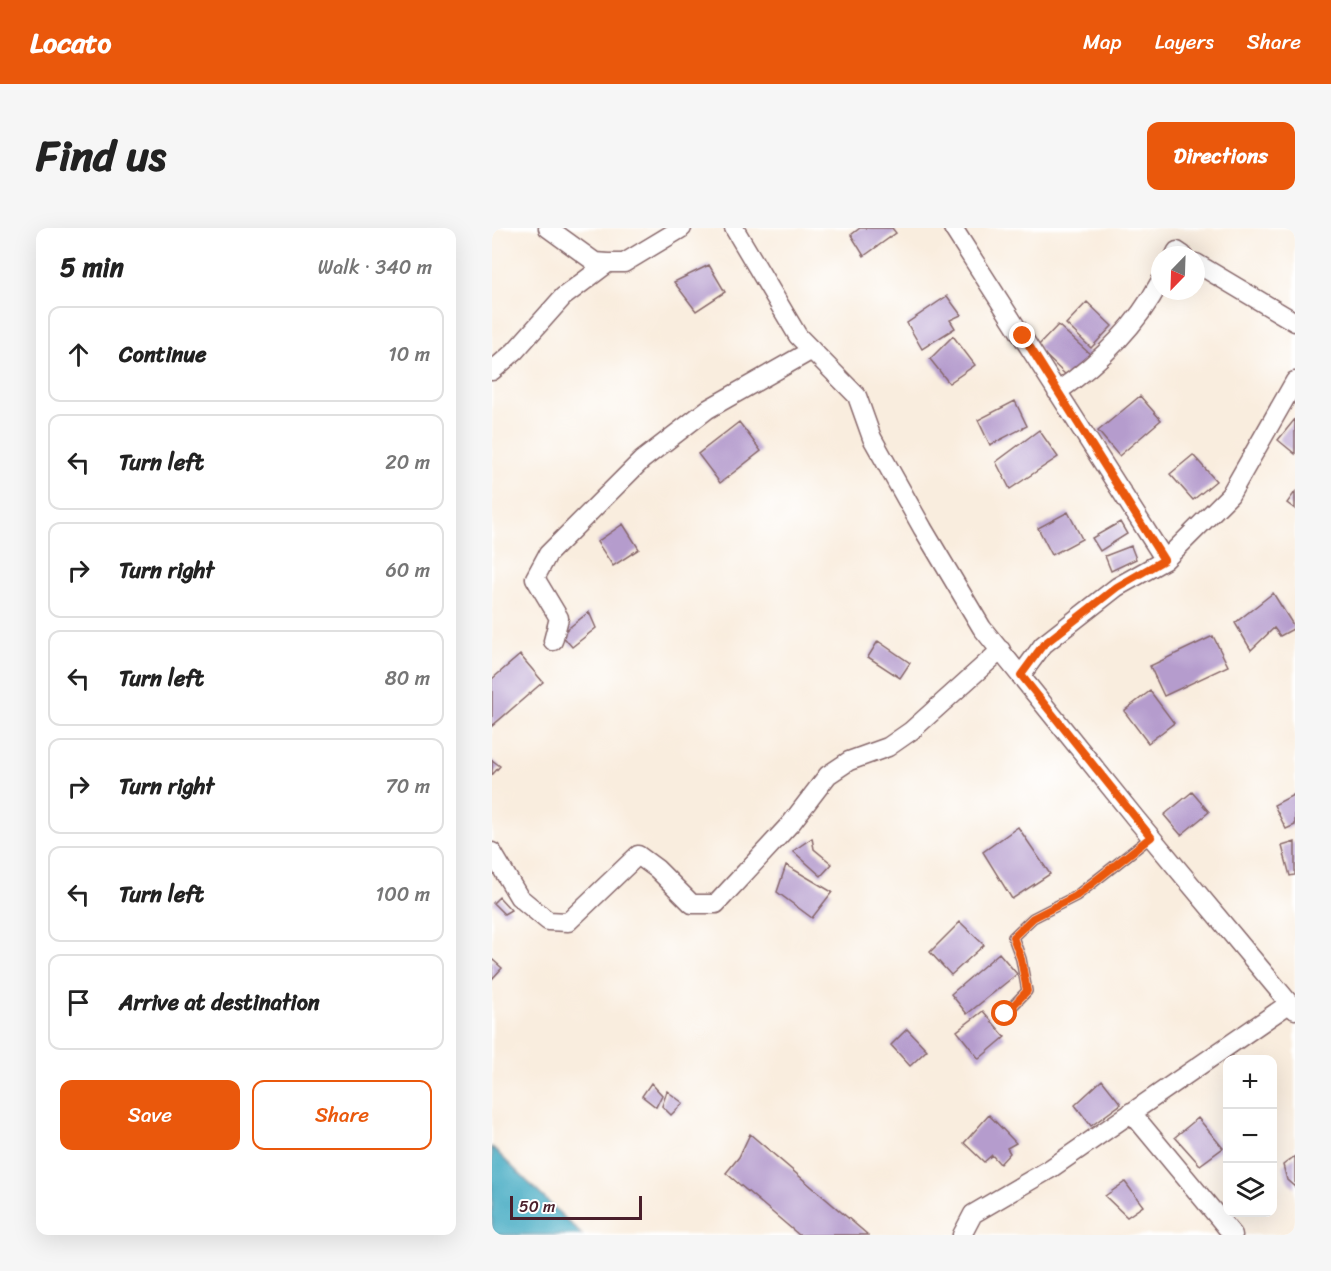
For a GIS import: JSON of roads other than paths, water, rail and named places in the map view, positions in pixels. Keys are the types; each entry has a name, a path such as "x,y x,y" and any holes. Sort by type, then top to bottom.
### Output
{"street":[{"path":"548,228 595,262 624,262 682,228"},
{"path":"734,228 798,336 857,396 872,438 982,628 1292,1007 1131,1112 1050,1169 973,1214 962,1235"},
{"path":"953,228 1164,560"},
{"path":"492,371 515,351 563,297 608,262"},
{"path":"1205,268 1295,322"},
{"path":"1057,392 1082,375 1134,323 1151,296"},
{"path":"553,641 559,618 536,578 548,554 642,460 708,409 812,350"},
{"path":"1021,675 1043,645 1117,587 1164,560 1230,495 1295,381"},
{"path":"492,852 519,897 548,921 568,922 638,855 657,869 692,904 716,904 792,822 828,775 849,761 888,747 911,730 1001,650"},
{"path":"1131,1112 1233,1235"}],"lane":[{"path":"1005,1014 1027,991 1021,959 1013,937 1033,918 1076,896 1151,837"}],"water":[{"path":"492,1147 582,1235 492,1235"}]}
